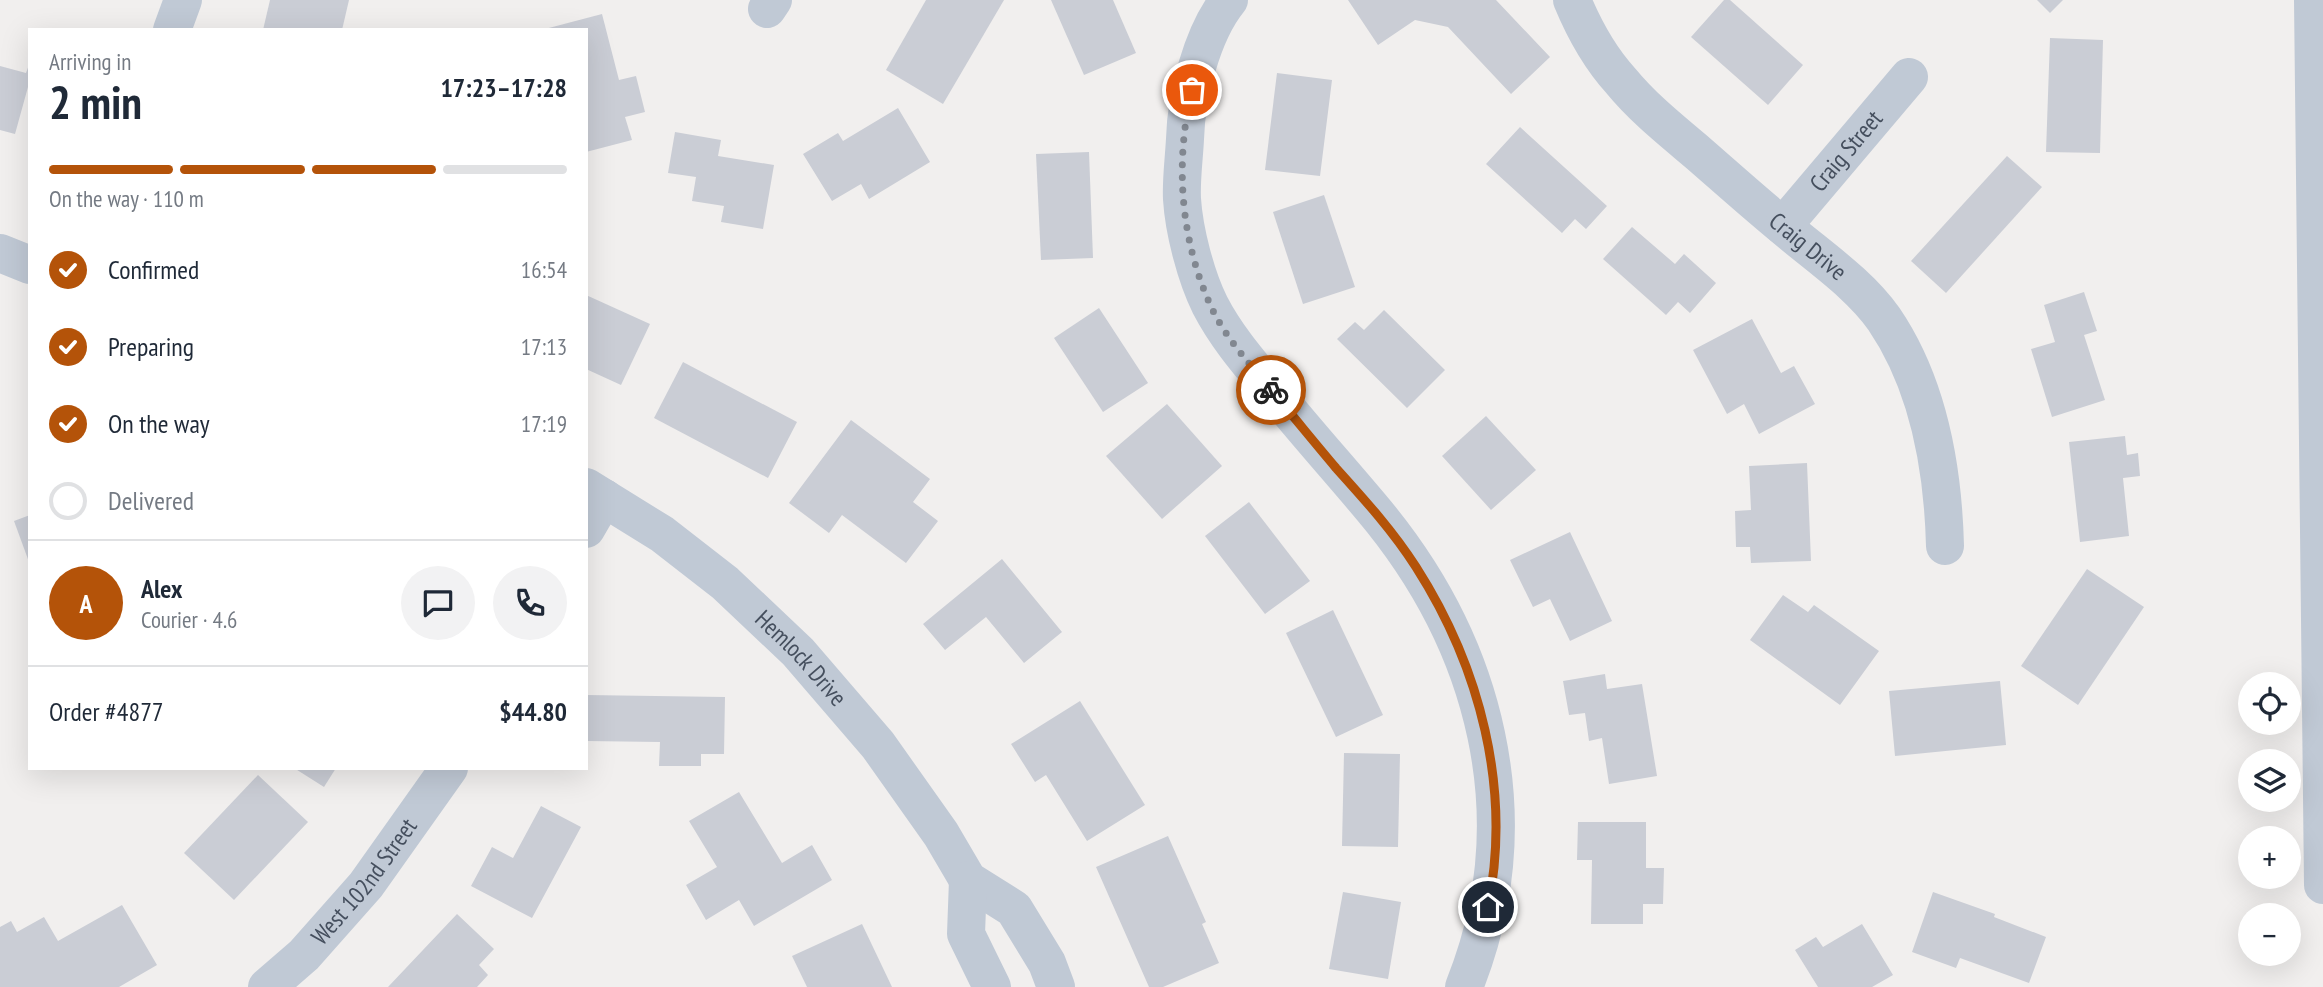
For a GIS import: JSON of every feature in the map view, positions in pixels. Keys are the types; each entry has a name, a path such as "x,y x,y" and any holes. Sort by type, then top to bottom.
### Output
{"street":[{"path":"173,28 183,0"},
{"path":"1229,0 1198,64 1185,117 1182,200 1190,247 1209,303 1234,344 1372,509 1415,566 1453,632 1481,710 1494,772 1493,884 1484,929 1464,987"},
{"name":"Craig Drive","path":"1572,0 1584,28 1620,81 1676,134 1857,290 1882,317 1901,348 1919,390 1934,440 1944,495 1945,546"},
{"path":"2313,0 2323,885"},
{"name":"Craig Street","path":"1783,226 1909,77"},
{"path":"0,253 28,264"},
{"name":"Hemlock Drive","path":"592,505 662,534 725,583 798,652 878,745 941,834 968,880 1014,909 1046,963 1056,987"},
{"name":"West 102nd Street","path":"267,987 304,954 366,885 448,770"},
{"path":"968,880 966,934 992,987"}],"building":[{"path":"270,0 349,0 342,28 263,28"},
{"path":"926,0 1004,0 943,104 886,70"},
{"path":"1051,0 1113,0 1136,53 1084,75"},
{"path":"1348,0 1496,0 1550,57 1511,94 1448,27 1415,20 1378,45"},
{"path":"1724,0 1730,0 1803,65 1768,105 1691,37"},
{"path":"2037,0 2063,0 2050,13"},
{"path":"602,14 619,80 636,76 645,112 625,117 632,140 588,151 588,28 549,28"},
{"path":"2050,38 2103,40 2100,153 2046,152"},
{"path":"0,66 26,73 28,68 28,87 15,134 0,130"},
{"path":"1277,73 1332,80 1320,176 1265,170"},
{"path":"898,108 930,162 869,199 861,184 832,201 803,154 838,133 843,141"},
{"path":"1520,127 1607,206 1586,229 1575,219 1562,233 1486,164"},
{"path":"675,132 721,140 718,156 774,165 763,229 721,222 724,206 692,201 696,177 668,173"},
{"path":"1089,152 1093,258 1041,260 1036,154"},
{"path":"2007,156 2042,187 1946,293 1911,261"},
{"path":"1324,195 1355,287 1303,304 1273,212"},
{"path":"1632,227 1675,264 1684,254 1716,283 1690,313 1678,302 1666,315 1603,259"},
{"path":"2084,292 2097,331 2084,335 2105,400 2052,417 2031,349 2055,342 2044,305"},
{"path":"588,296 650,324 621,385 588,370"},
{"path":"1099,308 1148,383 1103,412 1054,338"},
{"path":"1384,310 1445,370 1407,408 1337,339 1355,322 1364,330"},
{"path":"1752,319 1781,373 1794,366 1815,404 1759,434 1744,404 1727,414 1693,350"},
{"path":"683,362 797,422 768,478 654,418"},
{"path":"1167,404 1222,466 1162,519 1106,456"},
{"path":"1486,416 1536,470 1491,510 1442,456"},
{"path":"851,420 930,479 913,502 938,521 906,563 842,515 829,533 789,503"},
{"path":"2125,436 2127,455 2138,453 2140,476 2123,478 2129,536 2080,542 2069,442"},
{"path":"1807,463 1811,561 1751,563 1750,547 1736,547 1735,511 1751,510 1749,466"},
{"path":"1249,502 1310,581 1265,614 1205,536"},
{"path":"28,516 28,559 14,521"},
{"path":"1570,532 1612,621 1570,641 1550,599 1533,607 1510,560"},
{"path":"1002,559 1062,632 1024,663 986,617 945,650 923,624"},
{"path":"2087,569 2144,607 2078,705 2021,666"},
{"path":"1783,595 1808,612 1814,605 1879,651 1840,705 1750,640"},
{"path":"1333,610 1383,715 1336,737 1286,633"},
{"path":"1605,674 1607,689 1642,684 1657,776 1609,784 1602,738 1589,741 1585,713 1569,715 1563,681"},
{"path":"2000,681 2006,745 1895,756 1889,691"},
{"path":"588,695 725,697 724,754 701,754 701,766 659,766 660,742 588,741"},
{"path":"1080,701 1145,805 1087,841 1046,775 1035,782 1011,744"},
{"path":"1344,753 1400,754 1398,847 1342,846"},
{"path":"297,770 335,770 324,787"},
{"path":"258,775 308,822 234,900 184,853"},
{"path":"739,792 782,863 812,845 832,880 754,926 739,900 706,920 686,885 717,867 689,821"},
{"path":"541,806 581,827 532,918 471,886 492,847 513,858"},
{"path":"1578,822 1646,822 1646,868 1664,868 1663,904 1643,904 1643,924 1591,924 1592,860 1577,860"},
{"path":"1168,836 1206,922 1202,924 1219,963 1163,987 1149,987 1096,867"},
{"path":"1343,892 1401,902 1388,979 1329,969"},
{"path":"1933,892 1995,914 1994,917 2046,937 2029,983 1960,958 1956,968 1912,952"},
{"path":"122,905 157,965 119,987 0,987 0,927 11,921 17,932 44,917 58,941"},
{"path":"457,914 494,949 479,965 488,975 477,987 388,987"},
{"path":"862,924 892,987 807,987 792,956"},
{"path":"1862,924 1893,975 1872,987 1818,987 1795,950 1816,937 1823,947"}],"way so far":[{"path":"1192,90 1185,117 1182,200 1190,247 1209,303 1234,344 1271,390"}],"route":[{"path":"1271,390 1372,509 1415,566 1453,632 1481,710 1494,772 1495,848 1493,884 1488,907"}]}
